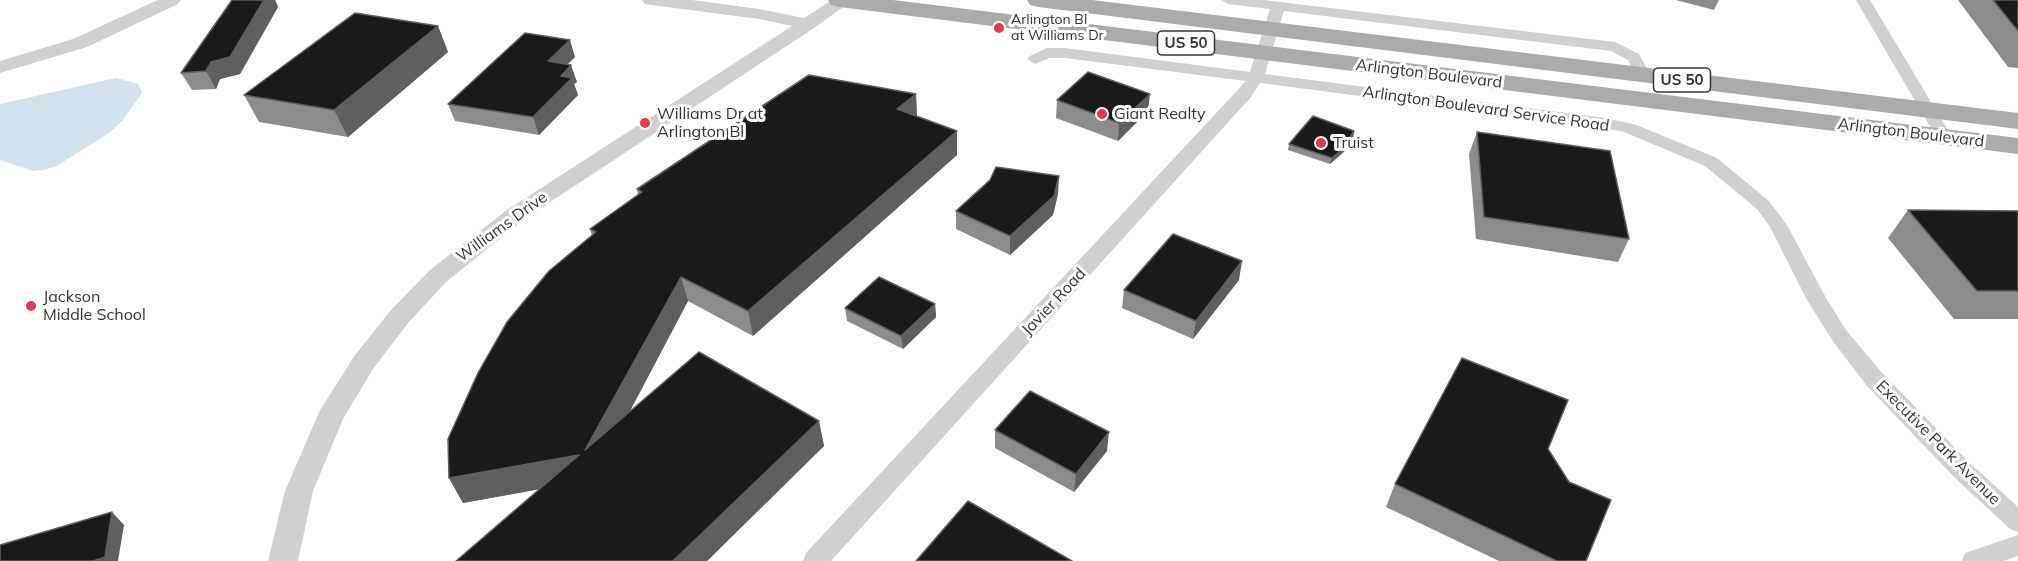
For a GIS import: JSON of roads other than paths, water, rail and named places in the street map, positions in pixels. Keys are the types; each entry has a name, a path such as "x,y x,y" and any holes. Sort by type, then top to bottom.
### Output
{"main road":[{"name":"Arlington Boulevard","path":"842,0 2018,146"},
{"name":"Arlington Boulevard","path":"1038,0 2018,121"}],"street":[{"path":"0,67 80,43 172,0"},
{"path":"651,0 759,14 808,24"},
{"name":"Williams Drive","path":"283,561 299,491 312,454 330,417 364,362 400,316 438,276 515,215 842,0"},
{"path":"1228,0 1615,47 1634,57 1643,76"},
{"path":"1863,0 1944,137"},
{"name":"Javier Road","path":"815,561 1232,109 1256,78 1278,6"},
{"name":"Arlington Boulevard Service Road","path":"1035,59 1055,52 1598,122 1657,138 1711,162"},
{"name":"Executive Park Avenue","path":"1711,162 1763,205 1779,225 1817,300 1839,334 1875,380 1904,412 2018,522"},
{"path":"1974,561 2018,545"}],"water":[{"path":"116,78 138,84 142,93 123,120 109,133 55,167 43,170 33,171 0,160 0,104"}],"place":[{"name":"Arlington Bl at Williams Dr","path":"999,28"},
{"name":"Giant Realty","path":"1102,114"},
{"name":"Williams Dr at Arlington Bl","path":"645,123"},
{"name":"Truist","path":"1321,143"},
{"name":"Jackson Middle School","path":"31,306"}]}
